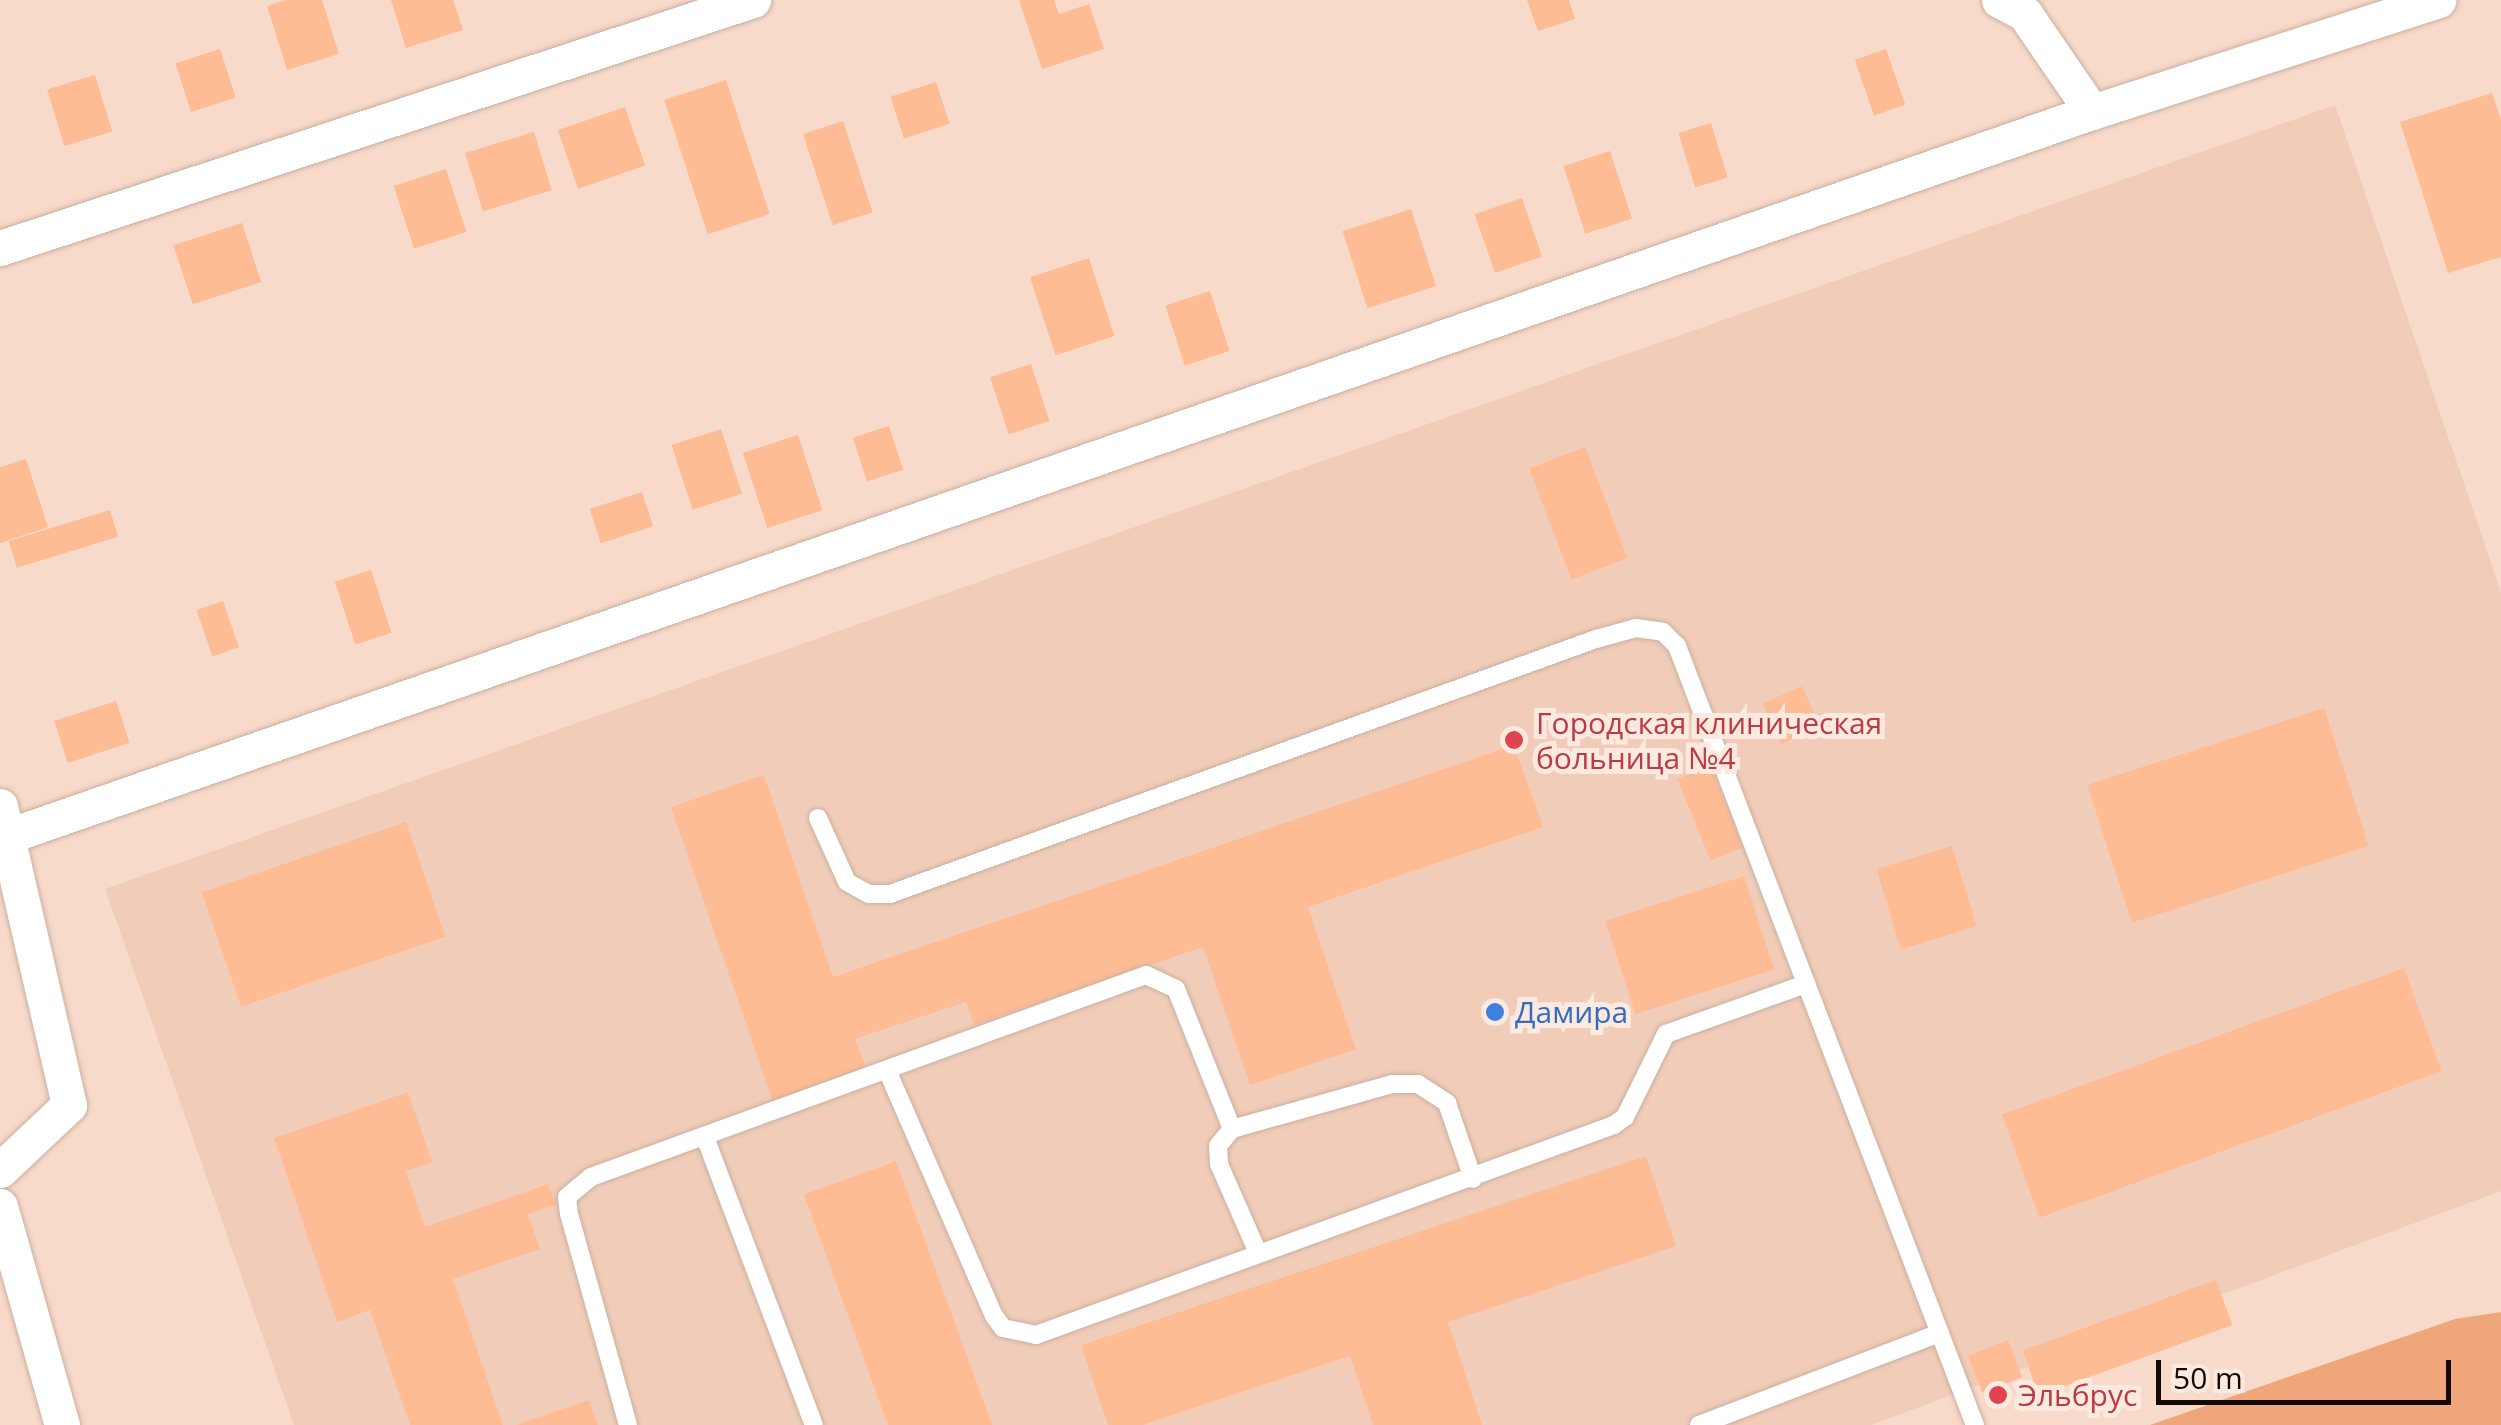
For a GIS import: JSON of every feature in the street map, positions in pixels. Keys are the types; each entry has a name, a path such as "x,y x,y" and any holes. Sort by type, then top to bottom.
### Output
{"street":[{"path":"0,248 752,0"},
{"path":"1999,0 2024,14 2092,112"},
{"path":"0,1170 69,1105 4,821 2092,112 2438,0"},
{"path":"0,1206 62,1425"}],"lane":[{"path":"818,818 848,882 869,894 890,894 1596,639 1636,628 1663,632 1677,646 1975,1425"},
{"path":"628,1425 567,1197 590,1177 1146,974 1176,989 1232,1129"},
{"path":"887,1070 1003,1328 1036,1335 1614,1126 1625,1117 1666,1034 1806,984"},
{"path":"1258,1253 1219,1164 1218,1146 1232,1129 1392,1084 1418,1084 1447,1103 1473,1178"},
{"path":"705,1137 814,1425"},
{"path":"1699,1425 1940,1333"}],"shaded area":[{"name":"Городская клиническая больница №4","path":"2335,105 2501,592 2501,1191 1871,1425 294,1425 105,889"},
{"path":"2501,1312 2501,1425 2150,1425 2455,1319"}],"building":[{"path":"286,0 322,0 339,54 287,70 267,6"},
{"path":"391,0 453,0 463,30 406,48"},
{"path":"1019,0 1054,0 1059,14 1089,4 1104,49 1042,69"},
{"path":"1527,0 1569,0 1575,19 1538,31"},
{"path":"220,49 236,98 191,112 175,64"},
{"path":"1886,49 1905,105 1874,116 1855,60"},
{"path":"95,75 112,131 64,146 47,90"},
{"path":"726,80 770,214 708,234 664,100"},
{"path":"936,82 950,124 904,139 890,97"},
{"path":"2492,93 2501,120 2501,257 2448,273 2400,122"},
{"path":"625,107 645,166 578,189 558,130"},
{"path":"843,121 873,212 833,225 803,134"},
{"path":"1711,123 1728,178 1695,187 1678,133"},
{"path":"534,132 552,190 483,211 465,153"},
{"path":"1610,151 1632,219 1585,234 1563,166"},
{"path":"446,169 466,232 414,249 394,186"},
{"path":"1522,198 1542,257 1495,273 1475,214"},
{"path":"1411,209 1436,286 1368,308 1343,231"},
{"path":"242,223 261,282 193,304 174,245"},
{"path":"1089,258 1114,336 1055,355 1030,277"},
{"path":"1210,291 1229,351 1185,365 1165,306"},
{"path":"1031,364 1050,421 1009,434 990,377"},
{"path":"889,426 903,470 867,481 853,438"},
{"path":"721,429 742,494 693,510 672,445"},
{"path":"798,435 822,510 767,528 743,453"},
{"path":"1585,447 1628,558 1572,580 1529,469"},
{"path":"26,459 48,527 0,543 0,467"},
{"path":"642,492 653,526 601,543 590,509"},
{"path":"110,510 118,537 17,568 9,541"},
{"path":"371,570 391,633 355,645 335,582"},
{"path":"223,601 239,647 212,656 197,610"},
{"path":"1802,686 1820,727 1781,745 1763,703"},
{"path":"116,701 130,743 68,763 54,721"},
{"path":"2324,708 2369,846 2132,923 2087,785"},
{"path":"1514,745 1543,827 1308,907 1356,1049 1250,1085 1203,947 974,1025 966,1002 855,1039 869,1076 775,1108 671,807 764,775 833,977"},
{"path":"1710,766 1743,848 1711,861 1678,779"},
{"path":"406,822 445,936 241,1007 202,892"},
{"path":"1952,846 1977,926 1901,949 1876,869"},
{"path":"1744,876 1774,969 1635,1014 1605,921"},
{"path":"2404,968 2442,1071 2039,1218 2002,1114"},
{"path":"408,1092 432,1162 406,1171 425,1227 548,1184 556,1205 528,1214 540,1249 453,1279 503,1425 410,1425 370,1310 337,1322 274,1138"},
{"path":"1646,1156 1676,1246 1448,1322 1482,1425 1373,1425 1350,1356 1143,1425 1108,1425 1081,1345"},
{"path":"896,1161 992,1425 888,1425 804,1195"},
{"path":"2216,1280 2232,1325 2039,1396 2022,1350"},
{"path":"2008,1340 2022,1377 1982,1393 1968,1355"},
{"path":"589,1400 598,1425 517,1424"}],"place":[{"name":"Городская клиническая больница №4","path":"1514,740"},
{"name":"Дамира","path":"1495,1012"},
{"name":"Эльбрус","path":"1998,1395"}]}
